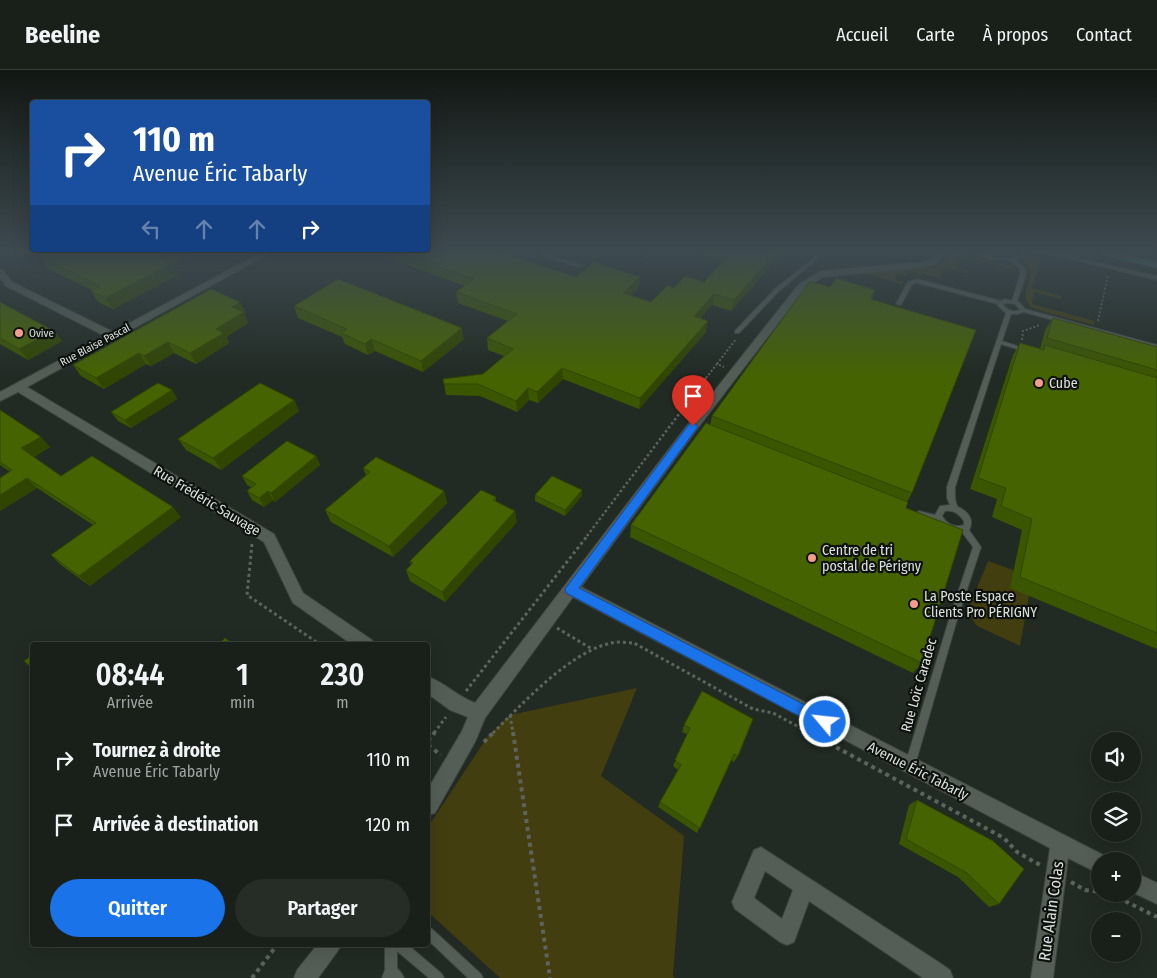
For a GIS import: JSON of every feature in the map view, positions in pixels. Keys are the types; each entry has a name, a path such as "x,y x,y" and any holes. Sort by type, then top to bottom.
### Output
{"street":[{"path":"28,293 113,336"},
{"name":"Rue Blaise Pascal","path":"0,397 192,293"},
{"path":"430,803 469,736 478,713 571,589 698,428 736,371 796,293"},
{"name":"Rue Frédéric Sauvage","path":"18,387 269,538 298,598 362,642"},
{"name":"Avenue Éric Tabarly","path":"571,589 909,767 1091,859"},
{"path":"430,687 450,707 478,713"},
{"name":"Rue Alain Colas","path":"1042,978 1060,843"},
{"path":"804,886 942,978"},
{"path":"1141,886 1157,894"},
{"path":"305,978 328,947"}],"lane":[{"path":"738,334 774,293"},
{"path":"899,304 905,293"},
{"path":"964,293 1001,303 1007,301 1014,302 1022,306 1024,310"},
{"path":"1014,302 1017,293"},
{"path":"1001,303 1001,307 1009,312 1017,313 1024,310 1157,347"},
{"path":"956,509 951,498 951,488 1009,312"},
{"path":"999,342 1030,351"},
{"path":"910,512 939,519 950,528 964,529 967,527 968,521 964,514 956,509 943,508 938,513 939,519"},
{"name":"Rue Loïc Caradec","path":"909,767 977,547 964,529"},
{"path":"430,935 477,978"},
{"path":"391,947 392,976"},
{"path":"401,947 438,978"}],"path":[{"path":"1096,330 1104,293"},
{"path":"1021,349 1023,331 1027,328 1043,326"},
{"path":"430,738 447,716 450,707 606,512 738,334"},
{"path":"717,364 736,371"},
{"path":"252,541 248,595 317,642"},
{"path":"528,611 592,649"},
{"path":"483,743 543,682 592,649 613,642 634,643 754,709 773,713 1004,838 1017,852 1085,890 1091,891"},
{"path":"510,714 550,978"},
{"path":"430,746 453,763"},
{"path":"1127,902 1157,917"},
{"path":"252,978 276,947"}],"shaded area":[{"path":"1026,293 1034,293 1032,304 1095,321 1094,325 1031,307 1025,298"},
{"path":"1039,293 1051,293 1061,296 1061,299"},
{"path":"988,561 1013,570 1029,596 1020,646 977,626 967,612"},
{"path":"637,688 601,776 684,836 674,978 500,978 430,914 430,824 488,736 510,715"}],"building":[{"path":"96,293 114,293 105,298"},
{"path":"203,293 221,293 240,302 232,307 244,312 216,329 224,333 190,353 168,342 144,356 139,353 96,378 73,365"},
{"path":"315,293 374,293 462,328 421,361 371,339 365,344 341,333 347,329 294,306"},
{"path":"460,293 624,293 651,302 660,293 740,293 734,300 714,294 694,316 708,321 640,398 562,368 537,392 528,388 516,401 478,384 444,384 443,379 483,374 513,349 487,338 517,314"},
{"path":"801,293 873,293 870,299 976,330 912,493 712,416"},
{"path":"0,302 54,331 19,349 0,338"},
{"path":"1053,318 1157,347 1157,370 1047,338"},
{"path":"1020,343 1044,350 1045,345 1157,378 1157,633 1020,577 1032,519 1001,506 1006,488 978,478"},
{"path":"158,383 172,390 125,420 111,412"},
{"path":"260,383 294,400 213,458 178,439"},
{"path":"0,410 41,437 21,448 61,476 92,456 173,507 79,576 51,555 96,523 27,478 0,495 0,478 12,470 0,462"},
{"name":"Centre de tri postal de Périgny","path":"706,423 908,502 906,508 963,530 922,663 631,525"},
{"path":"287,441 316,456 271,493 268,491 259,498 247,491 256,484 242,476"},
{"path":"376,457 444,491 389,546 325,510 370,472 363,468"},
{"path":"552,476 582,490 565,510 535,495"},
{"path":"481,490 496,497 493,500 515,511 442,592 406,570 413,563 410,561"},
{"path":"225,638 231,642 221,642"},
{"path":"30,656 30,666 24,661"},
{"path":"702,691 753,719 738,756 734,754 700,828 660,802 681,765 675,760 690,728 684,725"},
{"path":"917,800 993,841 1024,869 999,904 967,873 906,839"}],"place":[{"name":"Ovive","path":"19,333"},
{"name":"Cube","path":"1039,383"},
{"name":"Centre de tri postal de Périgny","path":"812,558"},
{"name":"La Poste Espace Clients Pro PÉRIGNY","path":"914,604"}],"route":[{"path":"693,426 571,589 825,722"}]}
